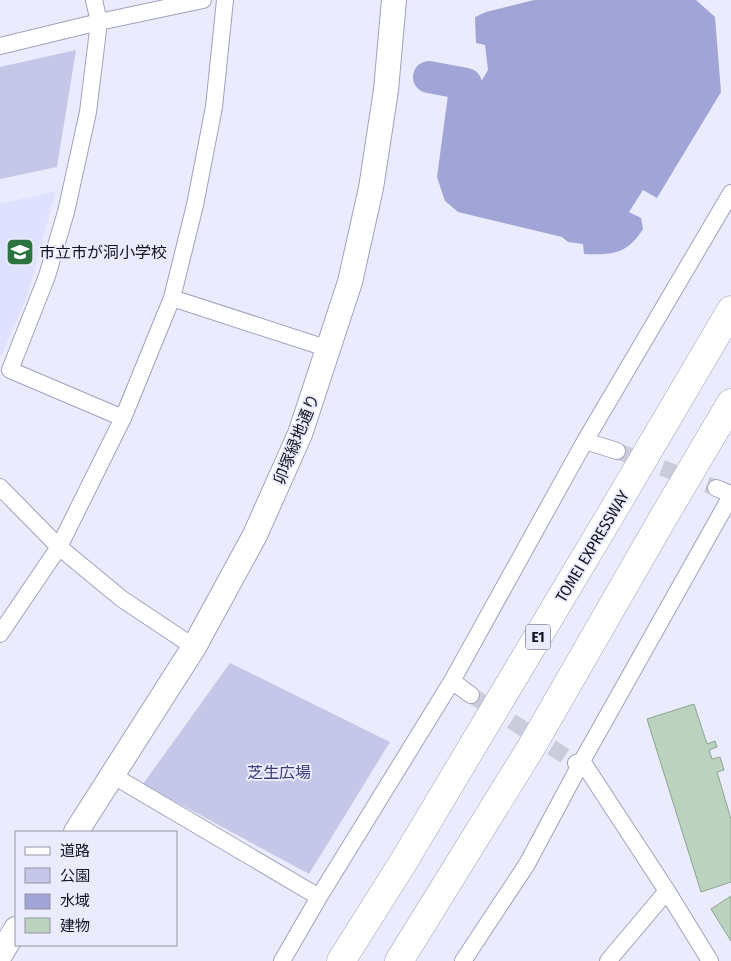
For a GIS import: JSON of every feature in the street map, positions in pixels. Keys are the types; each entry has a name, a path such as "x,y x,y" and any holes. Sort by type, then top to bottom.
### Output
{"highway":[{"name":"TOMEI EXPRESSWAY","path":"341,961 409,853 731,310"},
{"path":"400,961 532,746 731,403"}],"street":[{"path":"94,0 99,22 88,112 66,212 47,276 10,370 123,418"},
{"path":"0,46 99,22 203,0"},
{"path":"2,627 59,546 123,418 172,298 195,205 212,117 225,0"},
{"name":"卯塚緑地通り","path":"77,831 194,646 255,535 300,434 350,282 371,188 386,90 394,0"},
{"path":"282,961 319,897 452,682 585,441 731,192"},
{"path":"172,298 329,349"},
{"path":"585,441 617,452"},
{"path":"0,487 59,546 122,600 194,646"},
{"path":"463,961 527,864 579,762 731,495 716,488"},
{"path":"452,682 471,695"},
{"path":"579,762 668,891 710,961"},
{"path":"112,775 319,897"},
{"path":"608,961 668,891"},
{"path":"0,955 15,931"}],"shaded area":[{"name":"市立市が洞小学校","path":"56,191 26,299 0,358 0,204"}],"green space":[{"path":"76,50 57,167 0,179 0,67"},
{"name":"芝生広場","path":"230,663 390,742 309,874 143,784"}],"water":[{"path":"534,0 696,0 715,17 721,92 657,198 643,190 629,212 641,218 643,229 631,244 618,252 584,254 583,244 568,242 562,237 458,212 445,201 437,177 448,95 464,94 466,78 479,85 488,70 485,45 476,43 475,17 486,12"}],"building":[{"path":"694,704 707,744 715,741 717,747 709,750 712,759 720,757 724,770 717,772 731,819 731,882 701,892 647,719"},
{"path":"731,896 731,941 711,909"}],"waterway":[{"path":"429,77 466,84"}],"tunnel":[{"path":"617,451 716,488"},
{"path":"471,695 576,763"}],"place":[{"name":"市立市が洞小学校","path":"20,252"}]}
